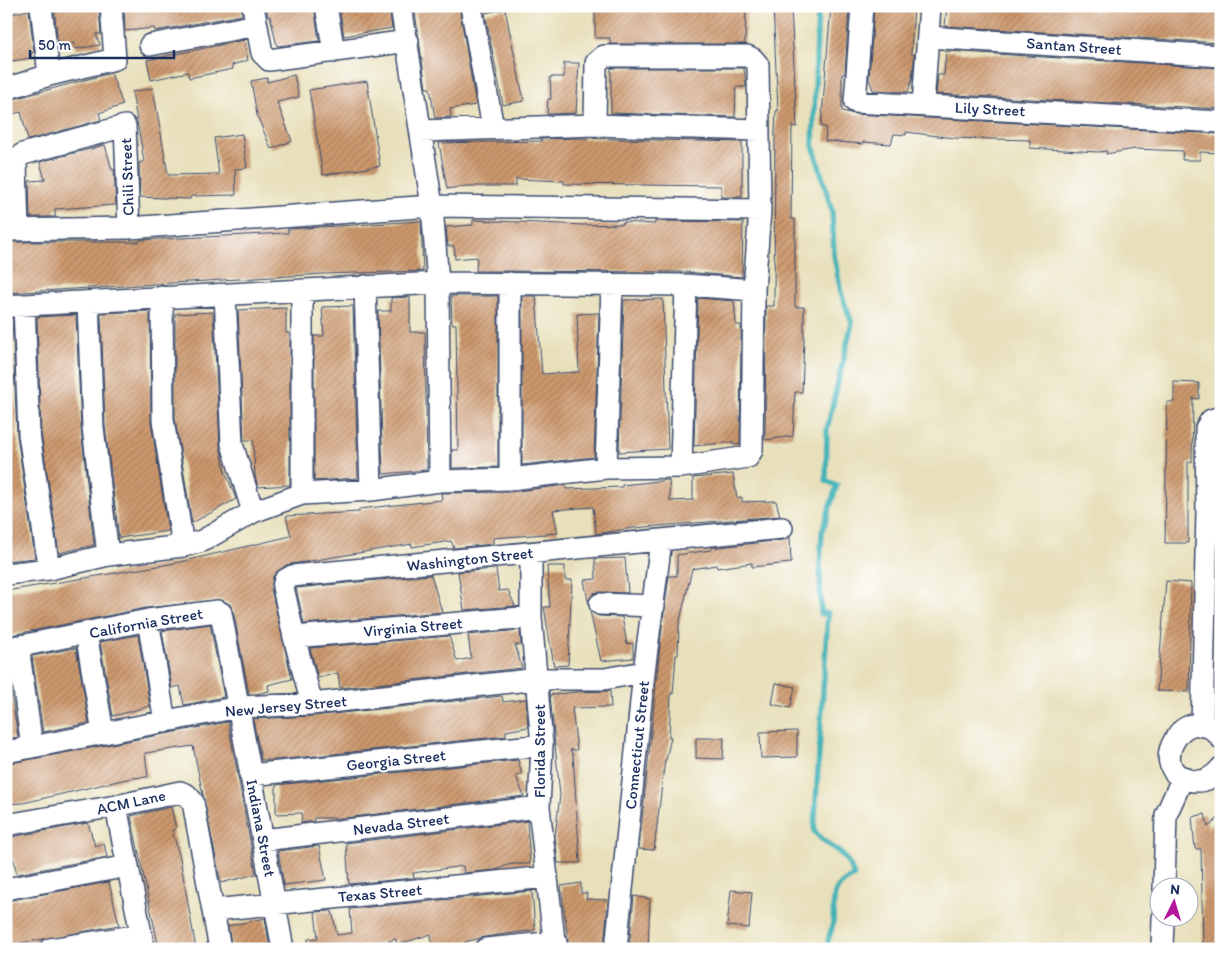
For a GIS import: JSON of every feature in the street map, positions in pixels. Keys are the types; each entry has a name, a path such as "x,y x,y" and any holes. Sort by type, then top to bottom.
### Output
{"street":[{"path":"41,6 48,75"},
{"path":"6,89 48,75 114,59 110,6"},
{"path":"326,6 334,52"},
{"path":"401,6 432,206 438,283 440,481"},
{"path":"471,6 493,128"},
{"name":"Lily Street","path":"862,6 855,102 1221,122"},
{"path":"923,105 930,6"},
{"path":"150,45 255,16 262,54 269,60 408,42"},
{"name":"Santan Street","path":"928,37 1221,56"},
{"path":"6,574 49,569 108,556 202,542 252,512 302,494 370,490 440,481 510,479 606,468 681,467 748,457 751,454 754,290 760,210 758,65 747,56 604,56 596,63 595,125"},
{"path":"421,132 595,125 758,130"},
{"name":"Chili Street","path":"12,230 17,158 23,154 126,126 129,228"},
{"path":"12,230 129,228 432,206 760,210"},
{"path":"49,569 29,434 15,306 438,283 686,285 754,290"},
{"path":"510,283 510,479"},
{"path":"606,468 612,284"},
{"path":"681,467 686,285"},
{"path":"365,286 370,490"},
{"path":"302,290 302,494"},
{"path":"225,295 232,444 252,512"},
{"path":"162,297 163,420 183,546"},
{"path":"88,303 92,427 108,556"},
{"path":"1202,726 1214,513 1206,428 1211,420 1221,417"},
{"name":"Washington Street","path":"312,704 294,637 284,587 285,580 292,576 782,528"},
{"name":"Connecticut Street","path":"616,949 644,672 661,541"},
{"name":"Florida Street","path":"531,553 531,617 538,679 542,745 539,807 556,945"},
{"path":"600,604 654,606"},
{"name":"California Street","path":"12,648 148,620 216,611 221,613 239,708"},
{"name":"Virginia Street","path":"294,637 531,617"},
{"path":"148,620 164,722"},
{"path":"86,633 103,734"},
{"path":"12,648 32,747"},
{"name":"New Jersey Street","path":"6,752 239,708 312,704 538,679 604,679 644,672"},
{"name":"Indiana Street","path":"239,708 283,949"},
{"path":"1221,738 1210,728 1202,726 1185,728 1178,733 1170,748 1172,765 1183,777 1201,781 1210,778 1221,768"},
{"name":"Georgia Street","path":"250,775 542,745"},
{"path":"1164,878 1166,815 1183,777"},
{"name":"ACM Lane","path":"6,825 116,806 180,792 187,795 193,802 220,949"},
{"path":"50,949 143,942 116,806"},
{"name":"Nevada Street","path":"263,840 539,807"},
{"path":"6,889 128,866"},
{"name":"Texas Street","path":"213,910 547,877"},
{"path":"1162,949 1163,928"},
{"path":"486,949 556,945"}],"building":[{"path":"54,6 99,8 101,34 96,34 100,45 75,49 75,43 58,47"},
{"path":"124,6 241,6 242,15 155,31 154,28 125,31"},
{"path":"266,6 314,6 319,41 277,46"},
{"path":"339,6 389,6 392,28 344,36"},
{"path":"459,6 476,105 450,109 451,117 435,118 430,88 426,88 415,12"},
{"path":"595,6 746,6 745,44 610,44 610,38 595,38"},
{"path":"773,6 791,6 797,127 792,126 791,219 795,219 795,307 804,307 804,339 802,392 795,392 793,436 765,440 766,306 774,306 775,130 776,111 778,111"},
{"path":"831,6 849,6 845,74 842,74 842,111 854,114 1221,134 1221,153 1200,152 1200,160 1182,160 1183,151 1135,149 1106,154 1107,151 1030,148 1030,140 954,138 906,132 906,135 894,134 891,144 825,141 826,127 821,127"},
{"path":"874,6 914,6 911,54 914,54 914,62 912,80 908,92 873,90 869,79"},
{"path":"947,6 1221,6 1221,43 945,26"},
{"path":"505,9 524,101 503,105 485,13"},
{"path":"29,10 34,52 31,53 31,58 6,62 6,15"},
{"path":"244,40 248,60 232,65 233,69 189,78 188,72 151,80 147,60"},
{"path":"946,51 1221,68 1221,109 936,94 938,75 944,75"},
{"path":"564,63 579,63 576,113 547,114 548,99 551,99 550,77 564,77"},
{"path":"611,68 744,68 746,87 736,87 735,117 611,113"},
{"path":"111,73 123,105 99,113 101,120 28,140 21,112 9,115 6,101"},
{"path":"294,75 299,97 277,102 292,141 271,149 257,115 251,81 267,78 267,82"},
{"path":"367,81 380,166 323,175 309,90"},
{"path":"153,88 168,175 219,174 214,138 242,134 247,168 235,169 236,195 191,196 190,199 140,197 139,163 144,161 132,92"},
{"path":"576,138 742,142 742,197 721,197 721,186 564,184 564,181 516,179 516,186 466,186 447,189 439,143 541,141 541,139"},
{"path":"105,145 112,170 114,169 116,205 55,209 55,217 30,217 29,181 45,180 40,162"},
{"path":"473,220 584,225 623,224 623,222 655,224 655,221 743,222 742,277 686,272 476,271 477,257 455,259 454,246 448,246 446,227 473,225"},
{"path":"421,221 423,271 323,274 6,293 6,242 140,242 140,240 288,233 288,229"},
{"path":"451,296 498,296 498,467 452,468 452,450 458,450 456,324 452,324"},
{"path":"522,296 536,296 542,374 579,372 577,314 599,313 594,457 522,465"},
{"path":"410,297 410,332 425,332 427,470 383,474 378,311 391,311 391,298"},
{"path":"698,298 734,301 736,325 741,325 740,444 733,445 733,442 694,446"},
{"path":"663,299 668,449 619,452 624,300"},
{"path":"353,306 358,478 314,481 314,336 324,336 322,307"},
{"path":"286,308 286,333 289,333 290,337 290,485 258,487 255,476 253,440 244,440 238,310"},
{"path":"150,311 151,422 168,531 119,538 105,426 101,313"},
{"path":"213,312 220,445 225,471 236,499 192,523 175,419 175,314"},
{"path":"76,315 81,428 94,545 59,553 41,433 37,317"},
{"path":"6,318 12,318 17,435 35,558 6,561"},
{"path":"1174,382 1199,383 1199,399 1193,398 1192,462 1188,462 1188,543 1165,543 1167,402 1174,402"},
{"path":"733,474 737,498 742,497 742,502 776,501 780,516 633,528 596,534 593,507 553,510 558,533 493,538 493,544 454,548 451,541 412,547 412,544 286,565 273,576 271,589 292,679 268,685 269,691 256,694 249,694 233,610 231,605 222,600 146,608 6,636 6,591 176,563 291,536 286,516 359,512 359,509 442,500 441,493 510,492 566,485 566,489 622,487 622,485 669,480 670,501 693,500 693,478"},
{"path":"790,537 791,563 752,567 752,563 717,568 716,565 692,569 679,625 678,655 676,655 673,694 671,693 669,737 671,737 665,760 654,850 639,849 662,627 669,576 677,576 677,555 711,550 711,548 783,540"},
{"path":"625,558 628,593 594,593 588,601 584,580 596,579 595,559"},
{"path":"547,566 565,566 565,580 572,580 568,665 554,666 544,607 550,607"},
{"path":"496,569 499,591 508,590 515,606 464,610 458,572"},
{"path":"431,575 442,612 304,624 296,588"},
{"path":"1166,581 1191,583 1189,692 1157,691"},
{"path":"590,611 599,616 622,617 627,644 633,643 633,658 601,661"},
{"path":"210,624 224,697 184,705 180,686 172,688 162,631"},
{"path":"520,630 521,645 515,645 522,668 340,688 338,673 318,678 310,648 449,636 457,661 471,658 468,635"},
{"path":"138,635 150,706 113,716 100,642"},
{"path":"76,648 89,723 43,732 32,656"},
{"path":"6,661 18,737 6,739"},
{"path":"776,683 795,687 790,708 772,704"},
{"path":"610,691 611,707 572,708 577,750 570,750 573,755 580,863 558,863 555,836 560,795 550,695"},
{"path":"502,696 503,702 526,699 528,727 506,731 506,736 276,760 261,760 253,719 313,716"},
{"path":"228,722 256,874 221,883 193,746 145,753 148,777 131,778 23,803 6,804 6,764"},
{"path":"797,731 797,757 761,758 760,732"},
{"path":"696,738 724,738 723,759 696,758"},
{"path":"518,760 522,775 516,776 524,796 345,818 314,818 314,821 301,823 302,813 276,814 276,785"},
{"path":"171,807 176,829 172,830 180,858 196,949 159,949 131,816"},
{"path":"1205,814 1208,827 1221,816 1221,944 1203,944 1201,849 1195,849 1192,817"},
{"path":"527,821 530,864 510,864 496,870 464,873 463,866 413,873 414,878 349,884 346,843"},
{"path":"88,823 95,846 104,843 107,857 17,874 13,858 10,859 6,838"},
{"path":"319,846 326,880 284,885 278,851"},
{"path":"109,882 119,925 6,946 6,901"},
{"path":"581,883 581,893 587,893 586,899 608,900 604,949 567,949 568,940 561,886"},
{"path":"731,890 752,892 749,928 727,926"},
{"path":"532,891 535,930 485,937 465,942 465,945 432,949 431,934 397,945 396,939 359,949 308,949 308,939 318,938 315,912 332,911 337,935 352,933 350,909"},
{"path":"634,896 650,899 648,949 629,949"},
{"path":"265,918 270,949 232,949 228,926"}],"waterway":[{"path":"818,6 813,145 832,211 834,255 841,293 852,323 827,429 826,481 837,485 822,532 820,565 821,614 828,613 814,831 846,859 854,876 840,885 834,895 833,922 827,949"}]}
